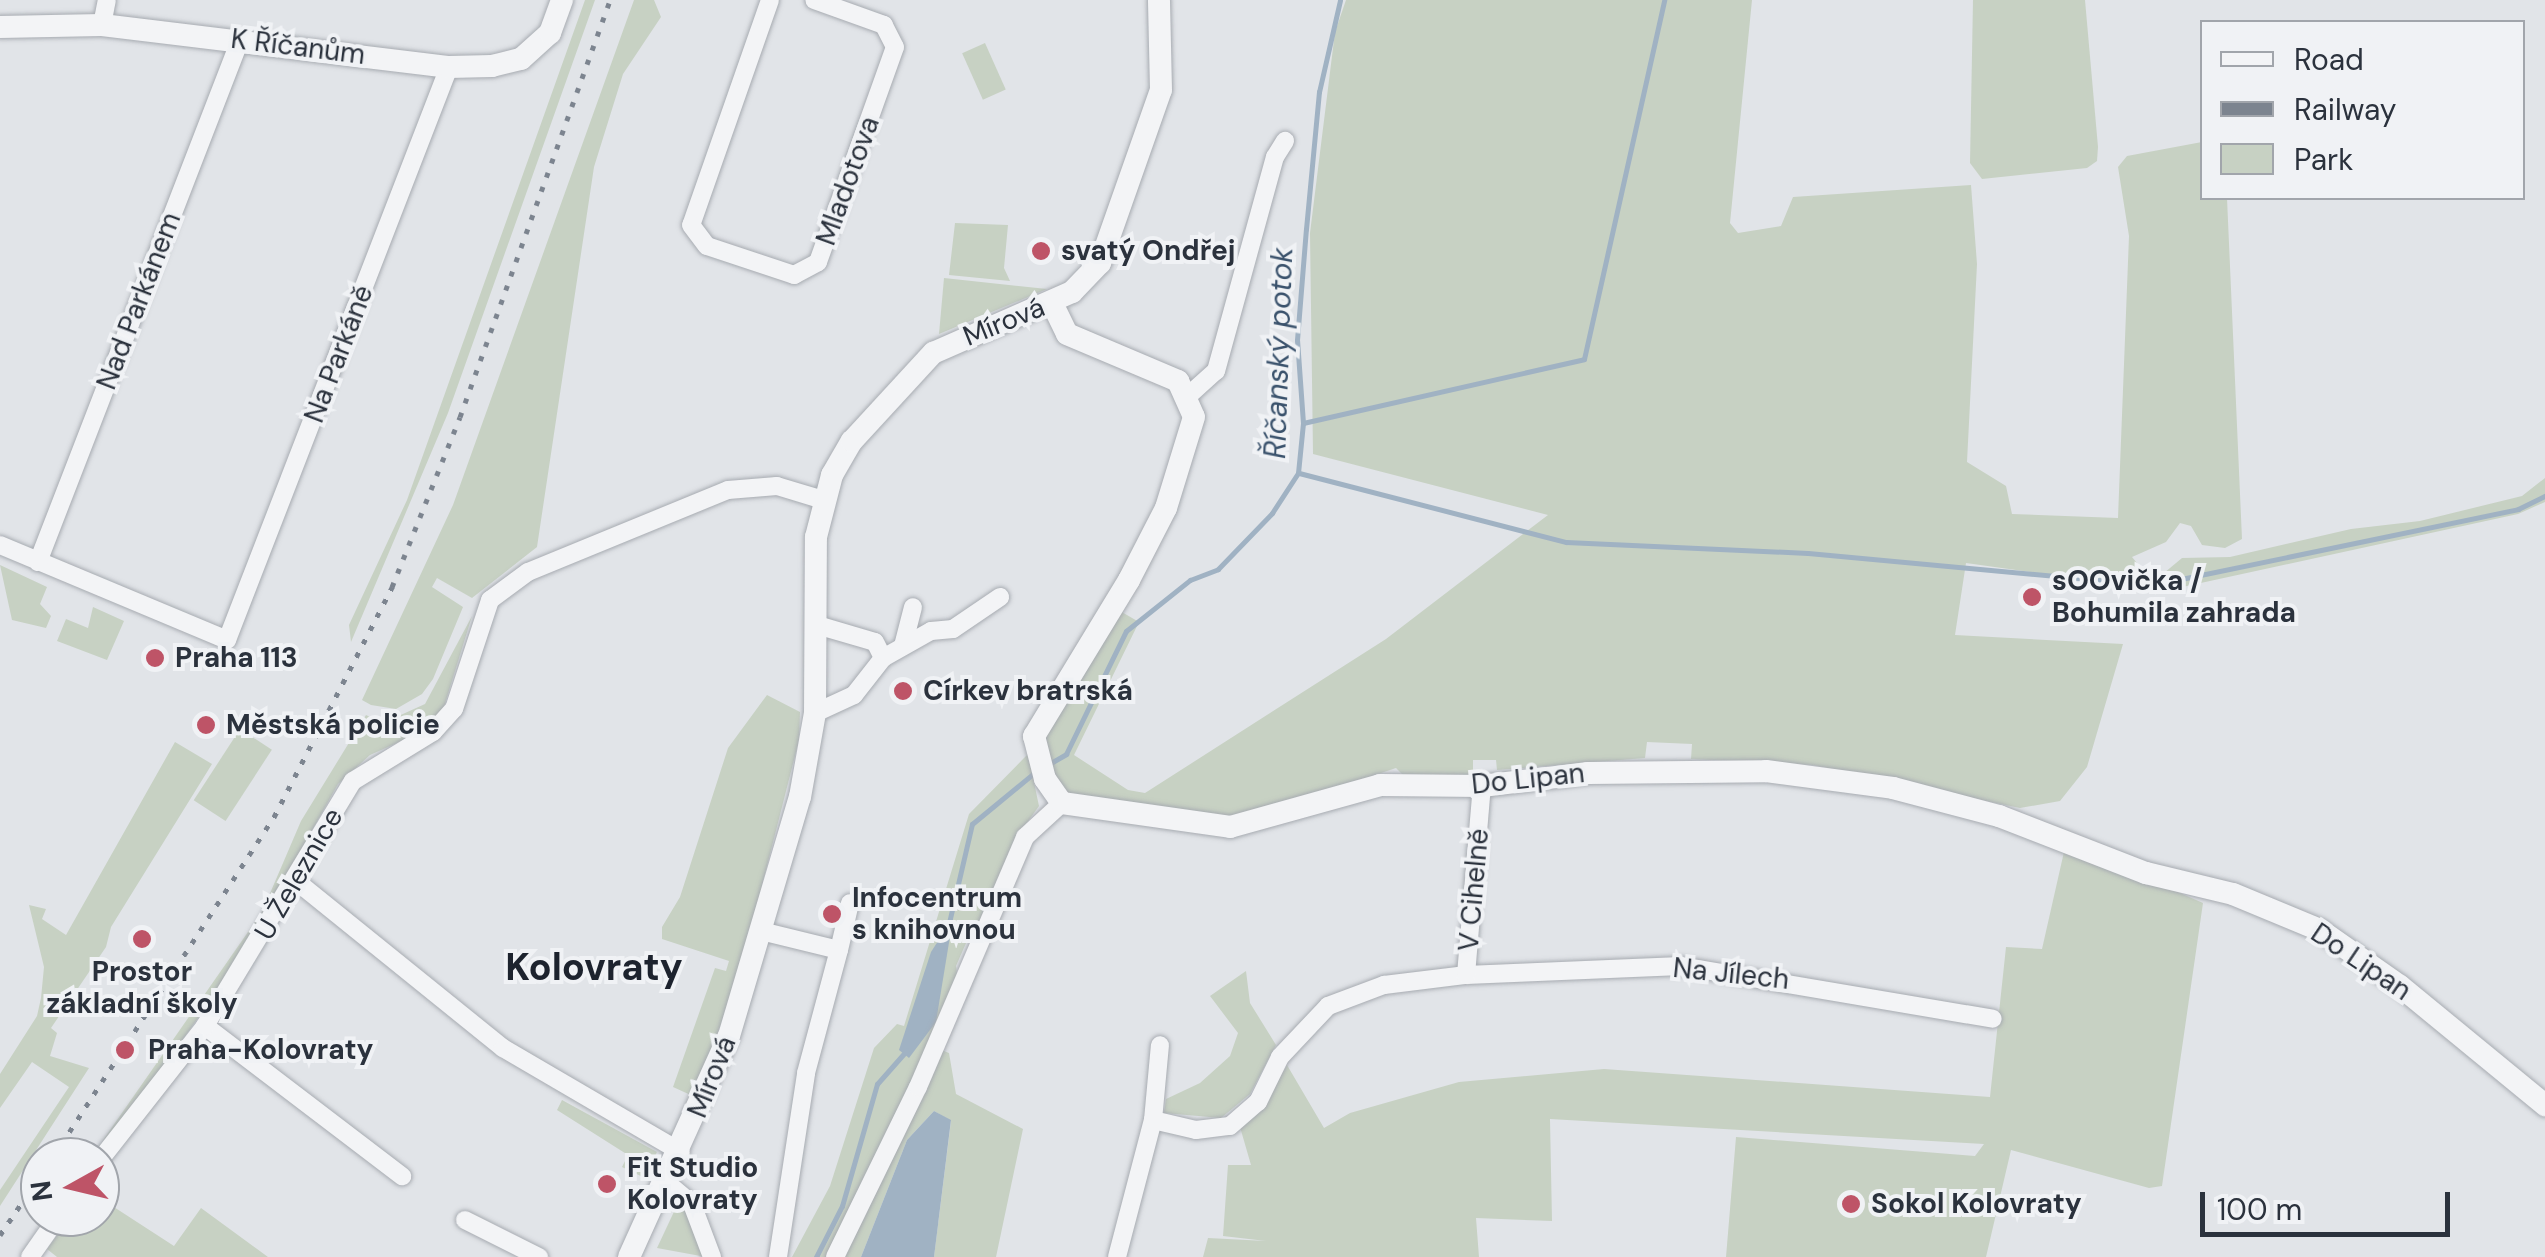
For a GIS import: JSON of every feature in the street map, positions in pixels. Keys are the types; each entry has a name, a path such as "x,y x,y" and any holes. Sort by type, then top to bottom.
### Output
{"street":[{"path":"102,26 107,0"},
{"name":"K Říčanům","path":"0,27 102,26 449,67 521,59 550,33 562,0"},
{"name":"Mladotova","path":"770,0 691,225 707,246 794,276 818,262 894,56 894,39 884,26 820,1"},
{"name":"Mírová","path":"630,1257 681,1152 729,1036 810,760 815,713 816,537 823,500 852,441 933,353 1052,303 1100,263 1145,146 1164,72 1159,0"},
{"name":"Nad Parkánem","path":"38,562 240,40"},
{"name":"Na Parkáně","path":"38,562 227,640 449,67"},
{"path":"1189,394 1216,371 1275,157 1286,141"},
{"path":"835,1257 918,1087 1025,837 1062,802 1036,748 1038,724 1130,580 1166,508 1193,426 1189,394 1172,377 1067,334 1052,303"},
{"name":"U Železnice","path":"118,1137 205,1026 296,881 352,781 433,732 454,709 490,600 528,572 728,490 777,486 823,500"},
{"path":"0,546 38,562"},
{"path":"815,713 854,696 883,658 903,646 952,629 1000,597"},
{"path":"903,646 912,607"},
{"path":"817,625 875,642 883,658"},
{"name":"Do Lipan","path":"1062,802 1230,827 1380,785 1482,786 1588,773 1766,771 1893,788 1999,816 2146,874 2233,894 2320,930 2400,986 2545,1106"},
{"name":"V Cihelně","path":"1153,1120 1196,1130 1230,1126 1258,1102 1280,1057 1328,1006 1384,985 1466,975 1482,786"},
{"path":"296,881 504,1048 681,1152"},
{"path":"778,1257 806,1072 850,902"},
{"path":"761,931 839,950"},
{"name":"Na Jílech","path":"1466,975 1681,966 1993,1019"},
{"path":"205,1026 402,1176"},
{"path":"1117,1257 1153,1120 1160,1045"},
{"path":"666,1183 692,1204 712,1257"},
{"path":"465,1220 538,1257"}],"green space":[{"path":"585,0 595,0 448,413 351,642 349,625 407,500"},
{"path":"634,0 654,0 661,17 623,74 594,167 537,547 472,598 437,578 432,587 463,607 433,679 422,694 396,709 371,705 362,700 453,505"},
{"path":"1346,0 1752,0 1730,223 1738,233 1781,226 1793,197 1971,185 1977,264 1967,462 2006,486 2012,514 2118,518 2129,236 2118,167 2127,156 2200,142 2200,200 2227,200 2242,539 2225,548 2202,545 2191,526 2180,523 2166,542 2132,557 2146,574 2145,588 1966,563 1955,635 2123,644 2087,767 2060,801 2020,808 1813,765 1691,759 1692,744 1647,742 1645,758 1497,770 1496,760 1473,760 1473,777 1406,778 1396,768 1265,812 1228,817 1076,799 1060,786 1043,747 1045,730 1120,611 1139,622 1074,755 1128,790 1145,793 1386,639 1548,515 1313,454 1310,233 1335,32"},
{"path":"1973,0 2085,0 2097,161 2087,168 1982,179 1970,163"},
{"path":"985,43 1006,90 983,100 962,53"},
{"path":"955,223 1008,225 1004,268 1010,281 949,275"},
{"path":"944,278 1047,289 939,334"},
{"path":"2545,478 2545,502 2518,514 2164,591 2164,573 2182,558 2230,557 2351,529 2420,521 2522,496"},
{"path":"0,565 47,587 40,604 51,616 46,628 12,620"},
{"path":"93,607 124,621 107,660 57,641 66,619 88,628"},
{"path":"472,616 443,710 417,734 370,755 338,784 245,950 143,1097 105,1137 262,912 301,821 366,715 383,723 425,704"},
{"path":"767,695 800,712 799,740 742,964 695,1097 673,1087 715,968 726,971 729,961 662,939 662,927 680,897 728,748"},
{"path":"240,729 272,750 226,821 194,800"},
{"path":"175,742 212,764 111,927 106,947 51,1028 57,1033 50,1056 89,1068 44,1137 36,1137 69,1087 32,1062 0,1108 0,1074 37,1016 41,998 44,967 29,905 46,909 42,919 66,935"},
{"path":"1028,754 1039,806 1016,838 980,928 970,934 956,966 958,980 927,1044 949,1053 956,1094 1023,1129 996,1257 934,1257 951,1121 934,1111 907,1140 861,1257 792,1257 830,1186 874,1048 897,1024 904,1026 969,814"},
{"path":"2066,843 2203,903 2162,1186 2149,1188 2011,1150 1986,1257 1726,1257 1736,1137 1975,1156 1984,1144 1550,1119 1552,1221 1476,1218 1479,1257 1203,1257 1208,1238 1266,1241 1223,1236 1228,1165 1251,1165 1240,1127 1263,1108 1287,1065 1324,1128 1350,1113 1459,1082 1604,1069 1990,1097 2006,947 2042,949"},
{"path":"1246,971 1250,1003 1276,1045 1250,1094 1221,1118 1164,1113 1166,1099 1200,1083 1230,1056 1238,1033 1210,996"},
{"path":"562,1100 657,1152 645,1178 622,1167 628,1155 557,1110"},
{"path":"20,1160 20,1175 0,1206 0,1190"},
{"path":"679,1201 683,1202 706,1257 657,1248"},
{"path":"201,1208 268,1257 57,1257 47,1249 56,1237 120,1237 120,1211 174,1246"}],"water":[{"path":"953,918 936,1022 909,1058 899,1050 931,952"},
{"path":"934,1111 951,1120 934,1257 861,1257 907,1140"}],"waterway":[{"name":"Říčanský potok","path":"1049,764 1066,754 1126,631 1190,580 1218,569 1272,513 1298,473 1303,423 1297,340 1306,229 1319,92 1340,0"},
{"path":"1303,423 1584,359 1664,0"},
{"path":"1299,473 1566,542 1808,553 2152,585 2518,509 2545,496"},
{"name":"Říčanský potok","path":"948,927 972,824 1035,772"},
{"name":"Říčanský potok","path":"816,1257 842,1206 877,1084 907,1050"}],"railway":[{"path":"66,1137 274,817 392,587 460,417 610,0"},
{"path":"0,1235 20,1206"}],"place":[{"name":"svatý Ondřej","path":"1041,251"},
{"name":"sOOvička / Bohumila zahrada","path":"2032,597"},
{"name":"Praha 113","path":"155,658"},
{"name":"Církev bratrská","path":"903,691"},
{"name":"Městská policie","path":"206,725"},
{"name":"Infocentrum s knihovnou","path":"832,914"},
{"name":"Prostor základní školy","path":"142,939"},
{"name":"Praha-Kolovraty","path":"125,1050"},
{"name":"Fit Studio Kolovraty","path":"607,1184"},
{"name":"Sokol Kolovraty","path":"1851,1204"}],"district":[{"name":"Kolovraty","path":"594,968"}]}
